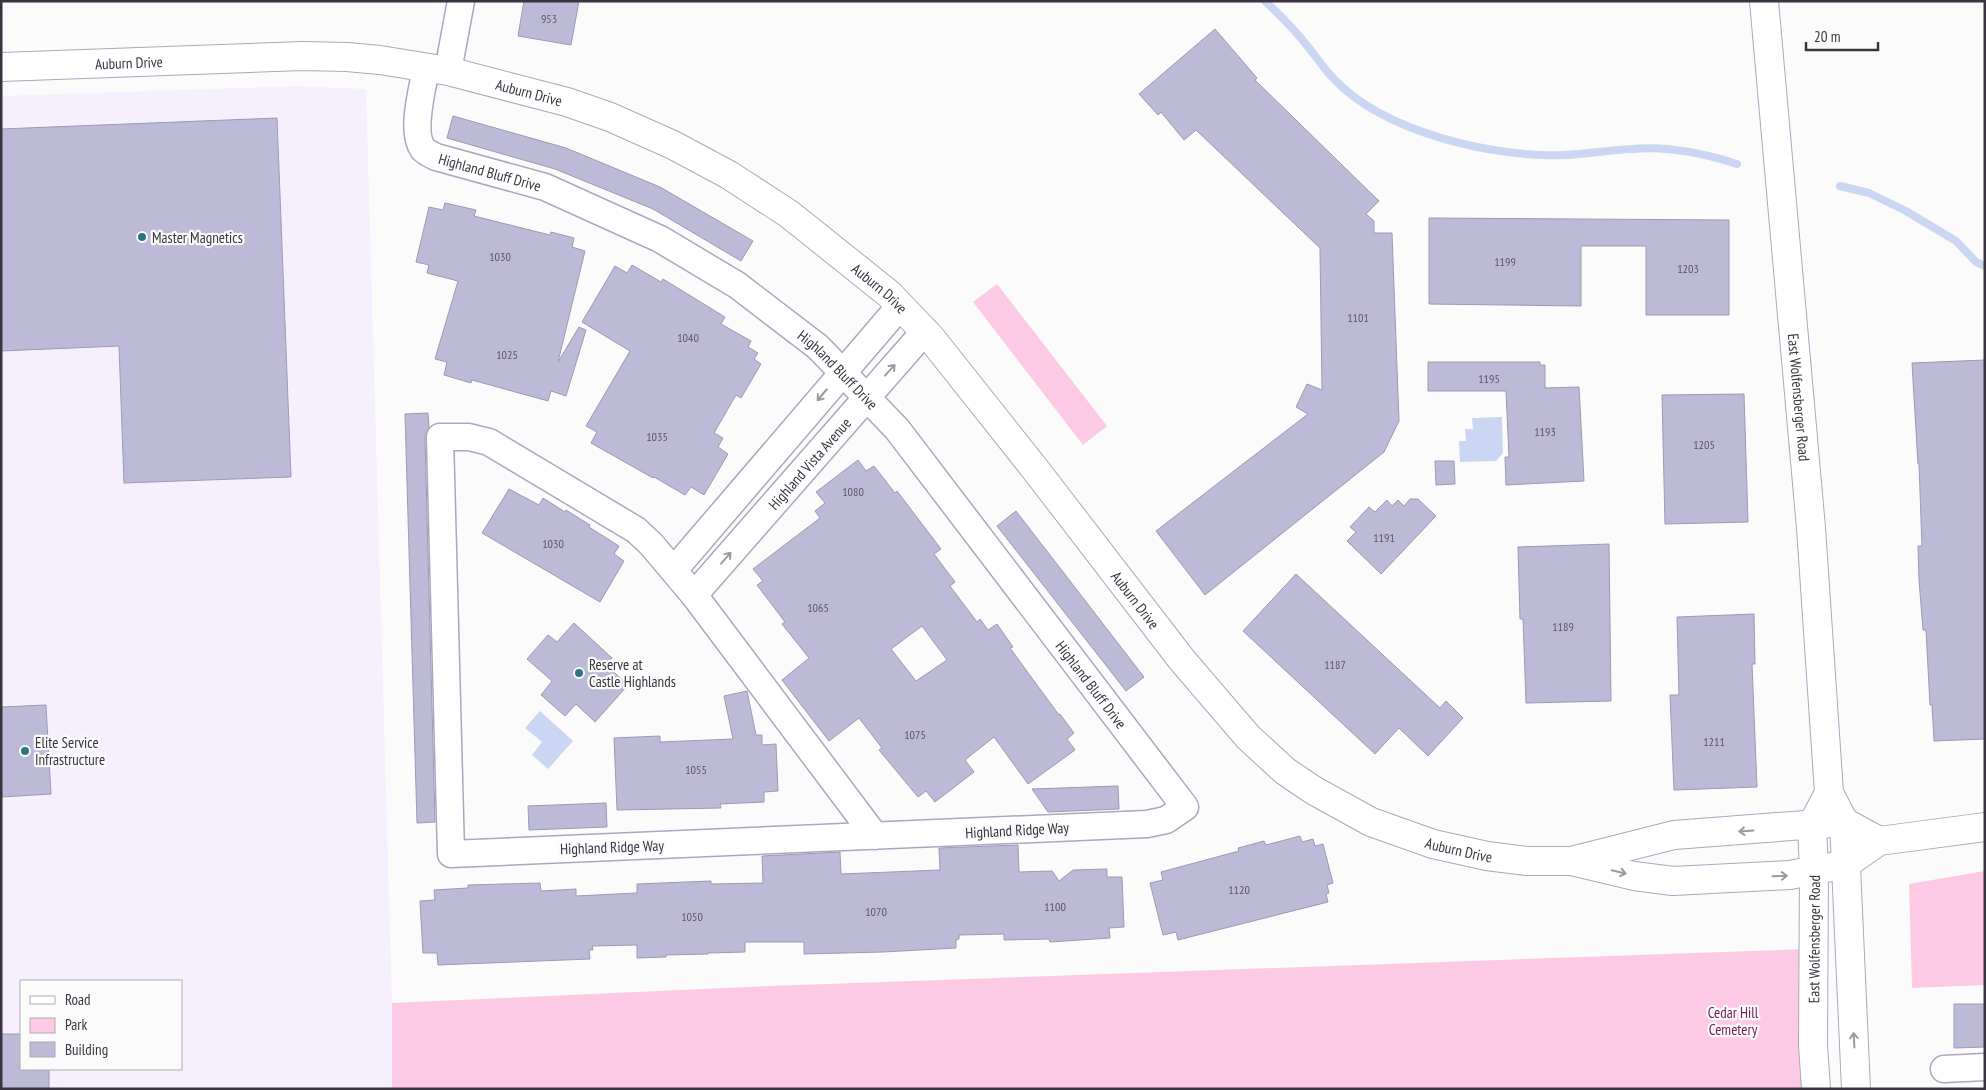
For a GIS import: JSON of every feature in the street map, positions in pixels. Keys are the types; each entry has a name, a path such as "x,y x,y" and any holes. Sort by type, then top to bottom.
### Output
{"street":[{"path":"437,69 461,1"},
{"name":"East Wolfensberger Road","path":"1764,1 1811,528 1829,793 1844,822 1856,1089"},
{"name":"Auburn Drive","path":"1,67 303,56 355,58 437,69 567,102 610,117 673,145 730,175 789,214 840,254 900,306 965,378 1182,660 1248,737 1278,764 1313,790 1371,822 1433,844 1486,856 1527,861 1571,861 1634,876 1673,881 1790,876 1846,864"},
{"name":"Highland Bluff Drive","path":"437,69 418,123 418,139 423,150 436,157 546,187 660,239 737,284 818,347 843,371 898,429 1185,807"},
{"path":"875,836 674,570 900,306"},
{"name":"Highland Vista Avenue","path":"694,595 924,331"},
{"name":"Highland Ridge Way","path":"674,570 636,530 489,442 469,437 440,437 451,854 1148,824 1166,820 1185,807"},
{"path":"1812,824 1829,793"},
{"path":"1844,822 1879,841"},
{"name":"Auburn Drive","path":"1571,861 1674,835 1844,822"},
{"name":"East Wolfensberger Road","path":"1812,824 1814,871 1813,1045 1816,1089"},
{"path":"1846,864 1879,841 1985,827"},
{"path":"1944,1069 1985,1067"}],"shaded area":[{"path":"298,86 366,89 392,1003 392,1089 1,1089 1,96"}],"green space":[{"path":"997,284 1107,426 1083,445 973,302"},
{"path":"1985,871 1985,985 1912,988 1909,884"},
{"name":"Cedar Hill Cemetery","path":"1806,949 1812,1089 392,1089 392,1003 770,986"}],"water":[{"path":"1502,417 1503,453 1496,461 1460,462 1459,441 1466,441 1465,429 1473,429 1472,418"},
{"path":"540,711 573,741 548,769 532,755 542,742 525,728"}],"building":[{"path":"524,1 579,1 571,45 518,36"},
{"path":"1215,29 1257,78 1255,80 1379,201 1366,214 1374,221 1374,233 1392,233 1399,421 1384,452 1205,595 1156,531 1308,414 1296,407 1307,384 1322,390 1320,248 1196,130 1184,140 1161,112 1158,115 1139,94"},
{"path":"453,116 566,148 660,187 753,241 741,261 653,209 555,169 447,138"},
{"name":"Master Magnetics","path":"277,118 291,477 124,483 119,346 1,351 1,129"},
{"path":"445,203 476,210 474,216 550,235 551,232 574,238 572,247 585,251 558,362 579,327 586,330 566,396 551,391 548,401 472,380 471,383 444,375 447,362 435,359 458,281 427,273 429,265 416,262 429,207 443,210"},
{"path":"1429,218 1729,220 1729,315 1646,315 1646,246 1581,246 1581,306 1429,304"},
{"path":"632,265 661,282 663,279 725,317 721,324 751,341 748,347 758,353 754,359 761,364 741,398 736,395 714,433 723,438 718,447 728,454 704,495 691,487 685,495 591,443 597,432 586,426 630,351 582,322 615,266 627,273"},
{"path":"1985,360 1985,739 1934,741 1926,630 1923,630 1919,580 1918,546 1922,546 1912,363"},
{"path":"1428,362 1540,362 1540,365 1545,365 1545,388 1579,387 1584,481 1506,485 1505,457 1509,457 1506,391 1428,391"},
{"path":"1744,394 1748,522 1665,524 1662,395"},
{"path":"428,413 429,428 425,437 435,822 417,823 405,414"},
{"path":"858,460 866,471 874,466 895,493 897,491 941,549 934,554 955,582 950,586 977,622 980,619 988,630 997,624 1013,647 1010,648 1074,733 1067,739 1075,750 1028,784 994,737 965,760 974,772 935,802 926,791 918,797 879,750 882,748 859,718 829,741 782,680 809,658 782,624 785,622 757,585 763,581 753,569 820,518 815,511 825,503 816,492","holes":["922,626 947,660 916,681 891,649"]},
{"path":"1435,461 1454,461 1455,484 1436,485"},
{"path":"509,489 539,505 543,498 590,525 589,527 619,546 614,554 624,561 600,602 482,533"},
{"path":"1410,499 1418,499 1436,516 1381,574 1347,541 1356,532 1350,527 1369,507 1375,512 1387,500 1392,506 1398,500 1404,506"},
{"path":"1016,511 1144,677 1126,691 997,526"},
{"path":"1609,544 1611,701 1526,703 1523,619 1520,619 1518,547"},
{"path":"1296,574 1440,708 1446,701 1463,718 1428,756 1399,728 1375,754 1243,631"},
{"path":"1754,614 1755,664 1752,664 1757,787 1674,790 1670,695 1679,695 1677,617"},
{"name":"Reserve at Castle Highlands","path":"574,623 612,658 606,665 628,685 595,722 576,704 565,716 541,695 552,681 527,659 548,635 557,642"},
{"path":"747,691 756,735 762,735 762,745 776,744 778,791 764,792 764,802 720,804 721,808 617,810 614,738 660,736 660,742 733,739 724,696"},
{"name":"Elite Service Infrastructure","path":"46,705 51,794 1,797 1,707"},
{"path":"1118,786 1119,809 1048,812 1032,789"},
{"path":"606,803 607,827 529,830 528,806"},
{"path":"1300,836 1302,842 1313,839 1315,846 1323,844 1333,883 1327,885 1329,893 1326,894 1328,902 1178,940 1176,932 1163,935 1150,883 1163,880 1161,872 1239,851 1238,848 1264,841 1266,845"},
{"path":"1018,845 1019,872 1052,871 1059,881 1073,870 1107,869 1107,877 1122,877 1124,927 1109,928 1110,938 1050,942 1049,939 1004,940 1004,934 959,935 959,939 956,940 956,948 883,952 804,954 804,942 745,942 745,952 637,958 637,945 592,946 593,950 589,950 590,959 438,965 437,953 423,953 420,901 435,900 434,890 468,888 468,885 540,883 541,891 576,889 576,896 637,893 637,884 711,881 711,884 763,883 762,856 840,852 841,874 940,870 939,848"},
{"path":"1954,1004 1985,1004 1985,1047 1954,1048"},
{"path":"1,1034 20,1034 20,1070 49,1070 49,1089 1,1089"}],"waterway":[{"path":"1265,1 1299,36 1330,75 1354,97 1380,113 1409,127 1441,138 1505,152 1565,155 1645,148 1698,154 1737,164"},
{"path":"1840,186 1869,193 1906,211 1956,241 1976,262 1985,266"}],"place":[{"name":"Master Magnetics","path":"142,237"},
{"name":"Reserve at Castle Highlands","path":"579,673"},
{"name":"Elite Service Infrastructure","path":"25,751"}]}
